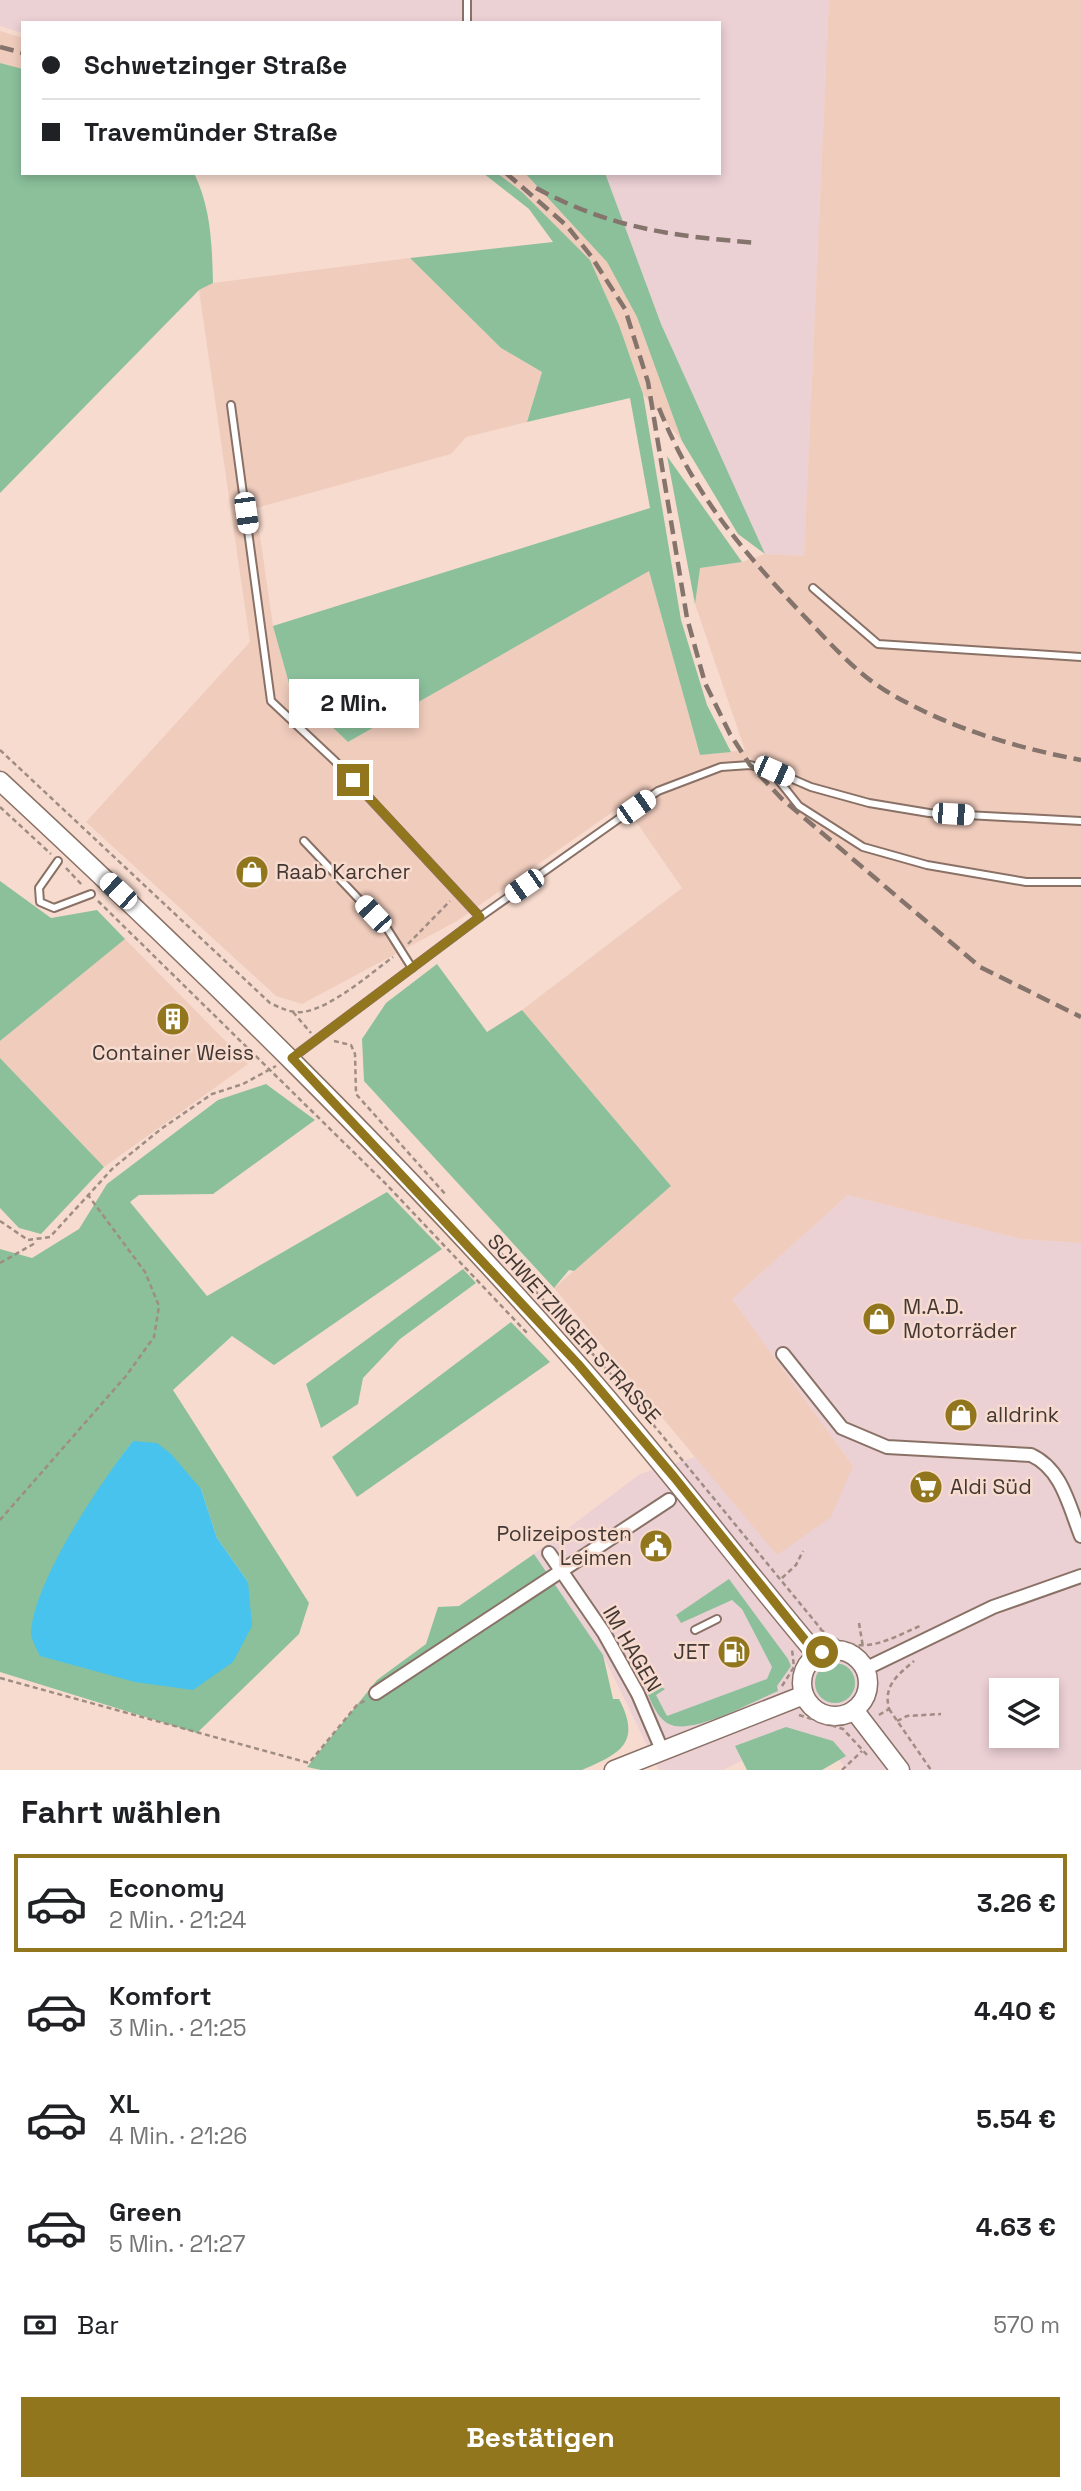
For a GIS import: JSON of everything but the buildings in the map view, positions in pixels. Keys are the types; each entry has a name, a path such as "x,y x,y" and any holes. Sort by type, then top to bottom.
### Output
{"main road":[{"name":"SCHWETZINGER STRASSE","path":"0,781 292,1058 339,1108 578,1364 674,1477 817,1655"},
{"path":"829,1650 842,1651 853,1656 865,1669 867,1690 854,1710 841,1716 828,1715 811,1706 804,1695 803,1676 808,1664 817,1655 829,1650"},
{"path":"614,1770 804,1695"},
{"path":"854,1710 858,1730 900,1770"}],"street":[{"path":"783,1354 842,1428 866,1441 887,1447 1031,1455 1044,1461 1054,1471 1081,1536"},
{"path":"376,1693 669,1500"},
{"name":"IM HAGEN","path":"549,1553 611,1645 638,1694 662,1750"},
{"path":"865,1669 993,1607 1081,1576"}],"lane":[{"path":"467,0 467,21"},
{"path":"231,405 271,701 335,761 480,917"},
{"path":"813,587 878,644 1081,657"},
{"path":"292,1058 480,917 658,791 721,767 750,765 771,770 811,787 869,803 929,813 1081,821"},
{"path":"771,770 799,806 863,847 927,865 1026,882 1081,882"},
{"path":"304,841 388,930 412,968"},
{"path":"58,861 39,888 40,902 45,907 54,908 91,894"},
{"path":"695,1630 717,1619"}],"path":[{"path":"0,750 270,1003 293,1012 320,1007 402,951 458,893"},
{"path":"0,807 385,1183 532,1339"},
{"path":"0,1263 50,1237 113,1168 161,1129 212,1094 243,1084 292,1058"},
{"path":"0,1520 126,1376 154,1337 159,1306 145,1272 88,1195"},
{"path":"0,1221 20,1237 38,1241"},
{"path":"781,1579 796,1565 803,1551"},
{"path":"859,1623 863,1647"},
{"path":"875,1646 863,1647 833,1639 821,1629 790,1651 794,1667 781,1687 794,1715 840,1728 858,1730 889,1709"},
{"path":"916,1658 892,1681 887,1691 889,1709 931,1770"},
{"path":"0,1678 309,1763 357,1705 376,1693"},
{"path":"897,1721 907,1716 941,1714"},
{"path":"842,1770 862,1751 858,1730"}],"shaded area":[{"path":"0,0 829,0 804,556 765,554 661,324 606,175 721,175 721,21 21,21 21,32 0,26"},
{"path":"829,0 1081,0 1081,1243 1021,1239 848,1195 732,1299 853,1466 831,1517 777,1555 554,1288 671,1186 522,1010 682,888 624,804 457,921 302,1004 276,996 86,822 250,642 199,290 213,283 410,258 501,348 542,372 527,422 466,437 451,454 256,508 273,626 290,687 348,742 649,570 700,755 745,750 695,604 699,568 742,562 765,554 804,556"},
{"path":"0,31 21,37 21,68 0,63"},
{"path":"500,175 532,177 607,262 637,317 682,441 643,394 619,325 590,260 522,192"},
{"path":"125,939 248,1064 104,1167 0,1058 0,1041"},
{"path":"848,1195 1021,1239 1081,1243 1081,1770 847,1770 832,1751 798,1732 723,1770 659,1770 603,1655 534,1554 640,1474 696,1457 777,1554 853,1466 732,1299"}],"green space":[{"path":"0,63 21,68 21,175 195,175 207,213 213,283 199,290 0,493"},
{"path":"486,175 500,175 522,192 590,260 619,325 643,394 681,620 707,705 731,752 700,755 649,571 348,742 290,687 273,626 650,508 630,398 527,422 542,372 501,348 410,258 553,242 529,209"},
{"path":"527,175 606,175 661,324 765,554 738,534 682,441 637,317 607,262"},
{"path":"667,456 742,562 700,568 695,604"},
{"path":"0,881 51,918 97,910 125,939 0,1041"},
{"path":"437,964 487,1032 522,1010 671,1186 574,1271 569,1270 554,1288 364,1081 362,1039 386,1003"},
{"path":"0,1058 104,1167 41,1234 19,1228 0,1208"},
{"path":"266,1084 315,1120 213,1194 139,1195 130,1202 207,1296 387,1192 442,1249 274,1365 232,1336 173,1390 309,1603 299,1634 197,1733 0,1672 0,1249 32,1258 79,1229 107,1184 218,1100","holes":["133,1441 201,1489 217,1538 248,1582 40,1600 82,1518"]},
{"path":"463,1269 476,1283 400,1339 363,1378 358,1404 321,1428 306,1384"},
{"path":"511,1322 550,1362 357,1497 332,1457"},
{"path":"534,1554 603,1655 613,1699 619,1699 628,1726 627,1737 616,1752 582,1770 321,1770 307,1767 377,1680 426,1644 438,1607 459,1606"},
{"path":"729,1579 791,1666 777,1686 778,1691 707,1721 692,1725 669,1724 657,1712 643,1683 650,1681 665,1689 656,1695 667,1716 767,1679 772,1667 742,1609 732,1600 681,1623 676,1615"},
{"path":"835,1663 843,1664 849,1669 854,1675 854,1691 849,1697 843,1702 835,1703 827,1702 821,1697 816,1691 815,1683 816,1675 821,1669 827,1664"},
{"path":"786,1727 833,1741 846,1756 822,1770 747,1770 735,1746"}],"water":[{"path":"133,1441 157,1443 171,1454 201,1489 217,1538 248,1582 252,1626 233,1662 193,1690 135,1682 40,1656 32,1637 35,1609 57,1559 104,1481"}],"railway":[{"path":"0,47 21,52"},
{"path":"508,175 567,226 591,256 625,309 648,382 687,618 705,683 730,734 750,765 782,799 980,967 1081,1017"},
{"path":"536,188 617,222 670,233 758,243"},
{"path":"659,408 687,468 739,543 853,666 886,691 956,725 1005,742 1081,760"}],"place":[{"name":"Raab Karcher","path":"252,872"},
{"name":"Container Weiss","path":"173,1019"},
{"name":"M.A.D. Motorräder","path":"879,1319"},
{"name":"alldrink","path":"961,1415"},
{"name":"Aldi Süd","path":"926,1487"},
{"name":"Polizeiposten Leimen","path":"656,1546"},
{"name":"JET","path":"734,1652"}],"route":[{"path":"353,780 480,917 292,1058 578,1364 674,1477 817,1655 822,1652"}]}
